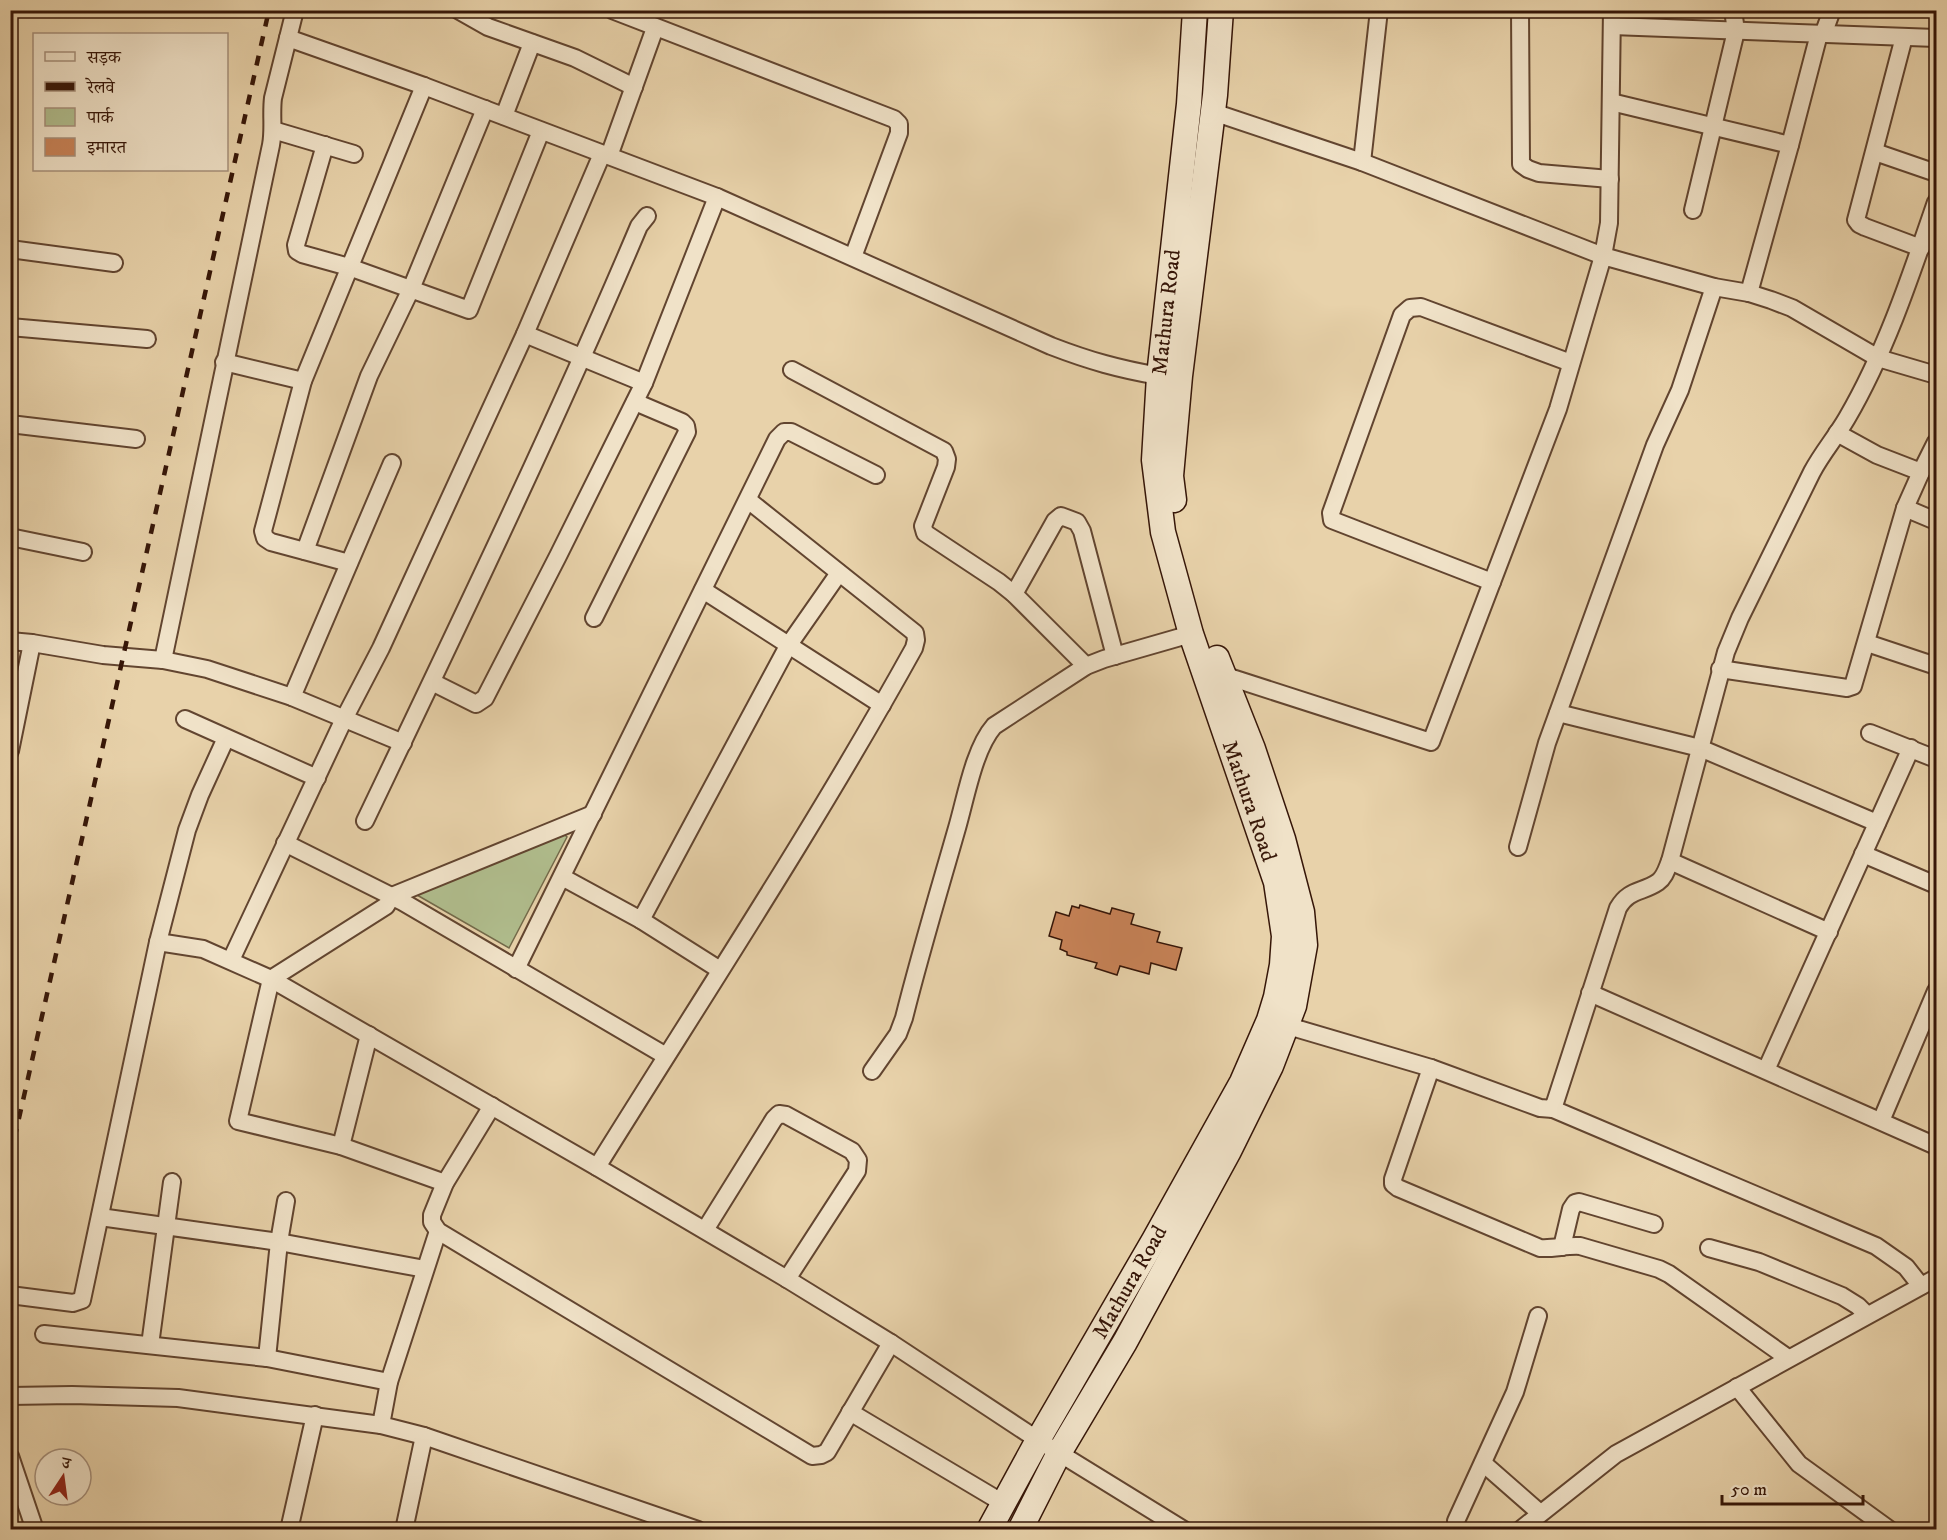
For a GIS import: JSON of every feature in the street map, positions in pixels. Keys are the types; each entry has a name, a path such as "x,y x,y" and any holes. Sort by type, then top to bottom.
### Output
{"main road":[{"name":"Mathura Road","path":"1020,1530 1059,1453 1125,1342 1229,1151 1271,1066 1278,1023 1276,997 1284,936 1276,882 1191,634 1163,532 1154,460 1159,376 1190,104 1195,10"},
{"name":"Mathura Road","path":"989,1530 1237,1092 1278,1023 1294,1006 1305,945 1302,912 1283,839 1190,583 1177,528 1171,476 1180,376 1213,112 1221,10"}],"street":[{"path":"163,660 273,130 271,109 273,98 295,10"},
{"path":"458,10 489,27 581,61 634,87"},
{"path":"1362,162 1379,10"},
{"path":"1520,10 1521,164 1539,173 1610,179"},
{"path":"1693,210 1736,31 1733,10"},
{"path":"1749,293 1819,34 1824,32 1832,10"},
{"path":"620,12 655,28 894,120 898,124 898,133 853,257"},
{"path":"1223,675 1431,742 1558,409 1603,256 1609,223 1612,18 1736,31 1936,38"},
{"path":"231,960 344,718 381,648 525,334 606,155 655,28"},
{"path":"1904,37 1856,220 1864,227 1921,248"},
{"path":"288,38 424,86 717,197 1089,361 1159,376"},
{"path":"504,116 532,43"},
{"path":"349,563 271,542 265,538 263,531 303,381 424,86"},
{"path":"1611,102 1790,146"},
{"path":"305,551 369,376 411,289 485,109"},
{"path":"1213,112 1362,162 1603,256 1714,287 1749,293 1792,308 1878,358 1936,375"},
{"path":"273,130 354,154"},
{"path":"325,145 296,245 297,251 469,310 542,131"},
{"path":"1875,152 1936,172"},
{"path":"432,682 476,704 485,698 644,383 717,197"},
{"path":"1553,1109 1618,908 1628,894 1658,882 1670,861 1720,669 1737,625 1812,472 1847,419 1878,358 1921,248 1936,202"},
{"path":"365,821 583,358 639,226 647,216"},
{"path":"10,249 114,263"},
{"path":"1518,847 1544,752 1655,446 1680,390 1714,287"},
{"path":"1492,582 1332,520 1331,513 1398,326 1402,315 1410,308 1421,307 1571,363"},
{"path":"10,327 147,339"},
{"path":"525,334 644,383"},
{"path":"224,362 303,381"},
{"path":"792,370 944,451 947,459 946,467 923,526 925,533 1014,594 1086,666"},
{"path":"594,618 687,432 682,422 634,402"},
{"path":"10,424 136,438"},
{"path":"516,969 777,439 784,432 791,432 876,475"},
{"path":"1837,433 1877,455 1921,472"},
{"path":"1720,669 1851,688 1867,643 1905,508 1936,445"},
{"path":"292,698 392,463"},
{"path":"597,1167 882,705 914,648 916,640 915,633 748,500"},
{"path":"1905,508 1936,521"},
{"path":"1014,594 1055,521 1061,516 1077,522 1082,531 1116,656"},
{"path":"10,537 83,552"},
{"path":"641,920 789,646 839,573"},
{"path":"704,590 882,705"},
{"path":"872,1071 898,1034 904,1018 980,748 986,735 994,726 1086,666 1191,634"},
{"path":"10,641 102,655 163,660 207,669 292,698 403,743"},
{"path":"11,744 32,643"},
{"path":"1867,643 1936,666"},
{"path":"1558,713 1700,748 1877,823"},
{"path":"185,719 317,778"},
{"path":"1870,733 1936,759"},
{"path":"10,1295 73,1303 82,1300 158,942 187,830 226,738"},
{"path":"1766,1070 1911,748"},
{"path":"445,1183 341,1146 238,1121 271,979 386,906 392,896 593,814"},
{"path":"285,843 392,896 666,1056"},
{"path":"1863,854 1936,885"},
{"path":"1670,861 1829,932"},
{"path":"562,877 641,920 720,970"},
{"path":"158,942 203,949 231,960 271,979 369,1035 787,1279 891,1343 1038,1440 1184,1530"},
{"path":"1881,1121 1936,991"},
{"path":"1590,993 1936,1146"},
{"path":"1278,1023 1431,1068 1540,1108 1553,1109 1876,1246 1906,1267 1921,1286"},
{"path":"341,1146 369,1035"},
{"path":"1431,1068 1393,1184 1540,1248 1572,1246 1589,1248 1659,1269 1683,1283 1788,1358"},
{"path":"492,1106 445,1183 432,1215 432,1222 438,1231 812,1456 827,1452 891,1343"},
{"path":"705,1230 779,1114 786,1115 852,1151 858,1160 857,1171 787,1279"},
{"path":"150,1344 172,1182"},
{"path":"267,1358 279,1242 286,1201"},
{"path":"1562,1247 1571,1209 1575,1203 1579,1202 1654,1224"},
{"path":"100,1217 279,1242 425,1269"},
{"path":"381,1425 389,1382 438,1231"},
{"path":"1709,1248 1759,1263 1842,1296 1867,1315"},
{"path":"1520,1530 1616,1454 1936,1278"},
{"path":"1456,1521 1515,1392 1538,1316"},
{"path":"44,1334 267,1358 389,1382"},
{"path":"1737,1387 1798,1464 1890,1530"},
{"path":"10,1396 178,1398 381,1425 424,1436 698,1530"},
{"path":"850,1412 1003,1503"},
{"path":"289,1530 315,1415"},
{"path":"404,1530 424,1436"},
{"path":"10,1456 35,1530"},
{"path":"1483,1463 1540,1513"}],"green space":[{"path":"564,834 567,837 509,948 417,895"}],"building":[{"path":"1080,905 1110,914 1112,908 1134,914 1131,924 1160,932 1157,942 1182,948 1176,970 1151,963 1149,974 1120,966 1117,975 1095,968 1097,963 1067,955 1067,952 1060,949 1062,940 1049,936 1056,912 1069,916 1072,906 1079,908"}],"railway":[{"path":"10,1158 269,10"}]}
